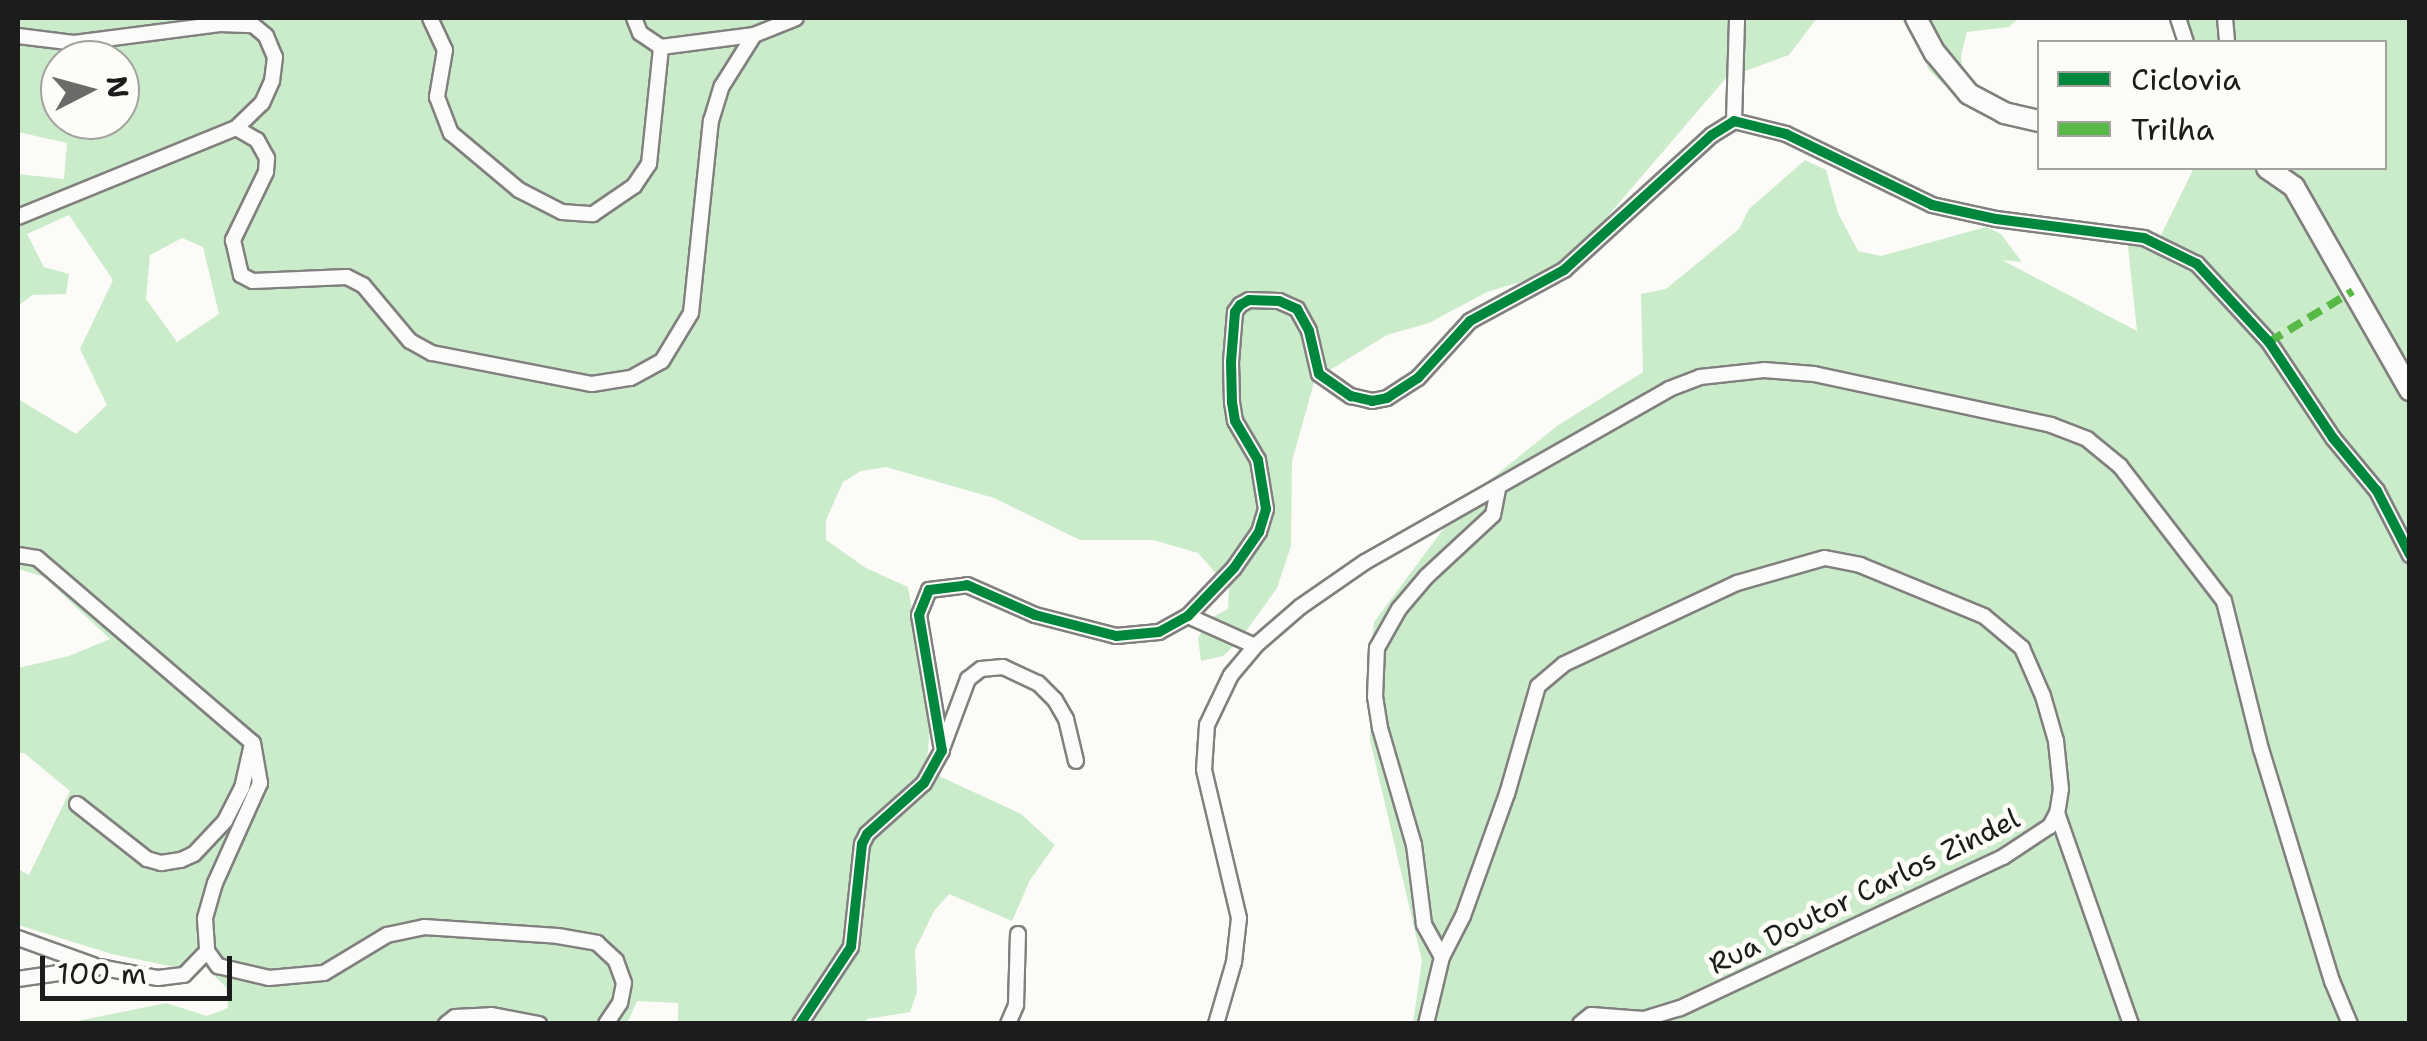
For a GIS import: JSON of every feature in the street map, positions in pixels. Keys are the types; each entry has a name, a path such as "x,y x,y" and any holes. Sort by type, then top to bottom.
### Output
{"street":[{"path":"430,18 445,50 437,96 451,133 519,190 562,212 593,214 634,186 648,164 661,47"},
{"path":"634,18 640,33 661,47 754,35 796,18"},
{"path":"1734,122 1737,18"},
{"path":"1916,18 1935,53 1969,94 2004,113 2037,120"},
{"path":"18,36 74,43 220,24 253,25 266,36 275,57 272,80 262,103 236,128 18,216"},
{"path":"236,128 256,140 266,158 266,172 233,240 241,275 253,281 347,276 363,285 410,341 432,353 592,384 631,378 662,360 691,313 711,121 722,86 754,35"},
{"path":"942,752 919,614 929,590 967,585 1035,614 1116,636 1159,632 1188,616 1234,568 1259,532 1266,508 1258,460 1235,420 1230,379 1236,312 1249,300 1279,302 1296,309 1308,330 1318,370 1351,396 1372,401 1403,389 1470,322 1564,270 1712,135 1734,122 1786,134 1932,205 1996,219 2144,238 2196,264 2269,342 2333,438 2377,492 2410,555"},
{"path":"2274,170 2294,187 2410,390"},
{"path":"1216,1024 1234,962 1238,918 1236,894 1204,770 1207,726 1231,675 1255,646 1300,607 1365,562 1669,389 1733,372 1814,374 2051,425 2087,439 2120,466 2224,601 2261,749 2332,980 2350,1024"},
{"path":"1442,958 1424,924 1414,845 1374,696 1376,659 1384,634 1408,599 1494,515 1498,489"},
{"path":"18,556 37,558 252,743 260,783 215,883 205,920 207,952 218,966 234,973 269,978 324,972 404,929 495,930 597,943 616,961 624,983 620,1003 606,1024"},
{"name":"Rua Doutor Carlos Zindel","path":"1426,1024 1442,958 1463,916 1507,794 1532,702 1545,678 1564,664 1738,583 1825,558 1860,566 1984,616 2014,638 2044,696 2056,741 2061,789 2057,813 2050,826 2003,857 1680,1008 1643,1019 1585,1019"},
{"path":"1188,616 1255,646"},
{"path":"800,1024 851,946 867,834 924,783 942,752 968,679 981,669 1003,667 1038,683 1066,719 1076,761"},
{"path":"77,804 147,859 161,863 180,860 194,854 225,821 242,788 252,743"},
{"path":"2057,813 2132,1024"},
{"path":"1008,1024 1016,1005 1018,934"},
{"path":"18,938 98,967 158,978 184,976 207,952"},
{"path":"18,980 98,967"},
{"path":"446,1024 455,1017 491,1015 539,1024"}],"green space":[{"path":"18,18 1817,18 1789,55 1726,78 1571,259 1553,272 1487,292 1429,323 1387,335 1315,379 1292,461 1291,546 1277,588 1239,641 1223,656 1201,661 1198,638 1209,619 1228,609 1229,588 1198,553 1153,540 1080,540 994,498 886,467 861,471 843,482 826,520 826,540 866,568 908,587 931,717 927,761 941,777 1021,814 1055,845 1030,880 1012,921 949,894 934,911 915,950 917,992 910,1012 867,1019 865,1023 678,1023 678,1003 637,1001 627,1024 68,1023 166,1003 207,1016 228,1008 226,987 196,958 183,969 112,954 18,925 18,869 29,875 70,791 24,753 18,753 18,668 69,656 110,639 44,577 18,569 18,399 76,434 107,405 80,349 113,280 69,215 27,234 44,267 69,274 66,294 32,295 18,306 18,174 64,179 67,143 54,140 140,140 140,40 40,40 40,137 18,132","holes":["182,238 203,247 219,314 177,342 146,299 150,255"]},
{"path":"1900,18 2019,18 2009,27 1967,32 1961,55 1963,76 1944,85 1928,69 1922,46"},
{"path":"2170,18 2409,18 2409,1023 1413,1023 1422,961 1370,740 1371,645 1374,622 1465,500 1557,426 1643,372 1641,294 1666,289 1739,229 1749,209 1805,160 1826,170 1838,213 1858,251 1881,256 1986,227 2001,234 2022,262 2002,260 2137,331 2127,237 2137,227 2159,239 2193,170 2387,170 2387,40 2179,40"}],"marked path":[{"path":"2269,342 2353,291"}],"cycle path":[{"path":"800,1024 851,947 862,844 867,834 924,783 942,751 919,615 929,590 967,585 1035,615 1116,636 1159,632 1188,616 1234,568 1259,532 1266,509 1258,460 1235,421 1232,403 1235,312 1240,305 1249,300 1279,301 1297,309 1309,331 1319,374 1351,396 1372,401 1387,398 1418,378 1470,321 1564,270 1712,135 1734,121 1786,134 1932,205 1996,219 2144,238 2197,264 2269,342 2333,438 2377,491 2410,555"}]}
